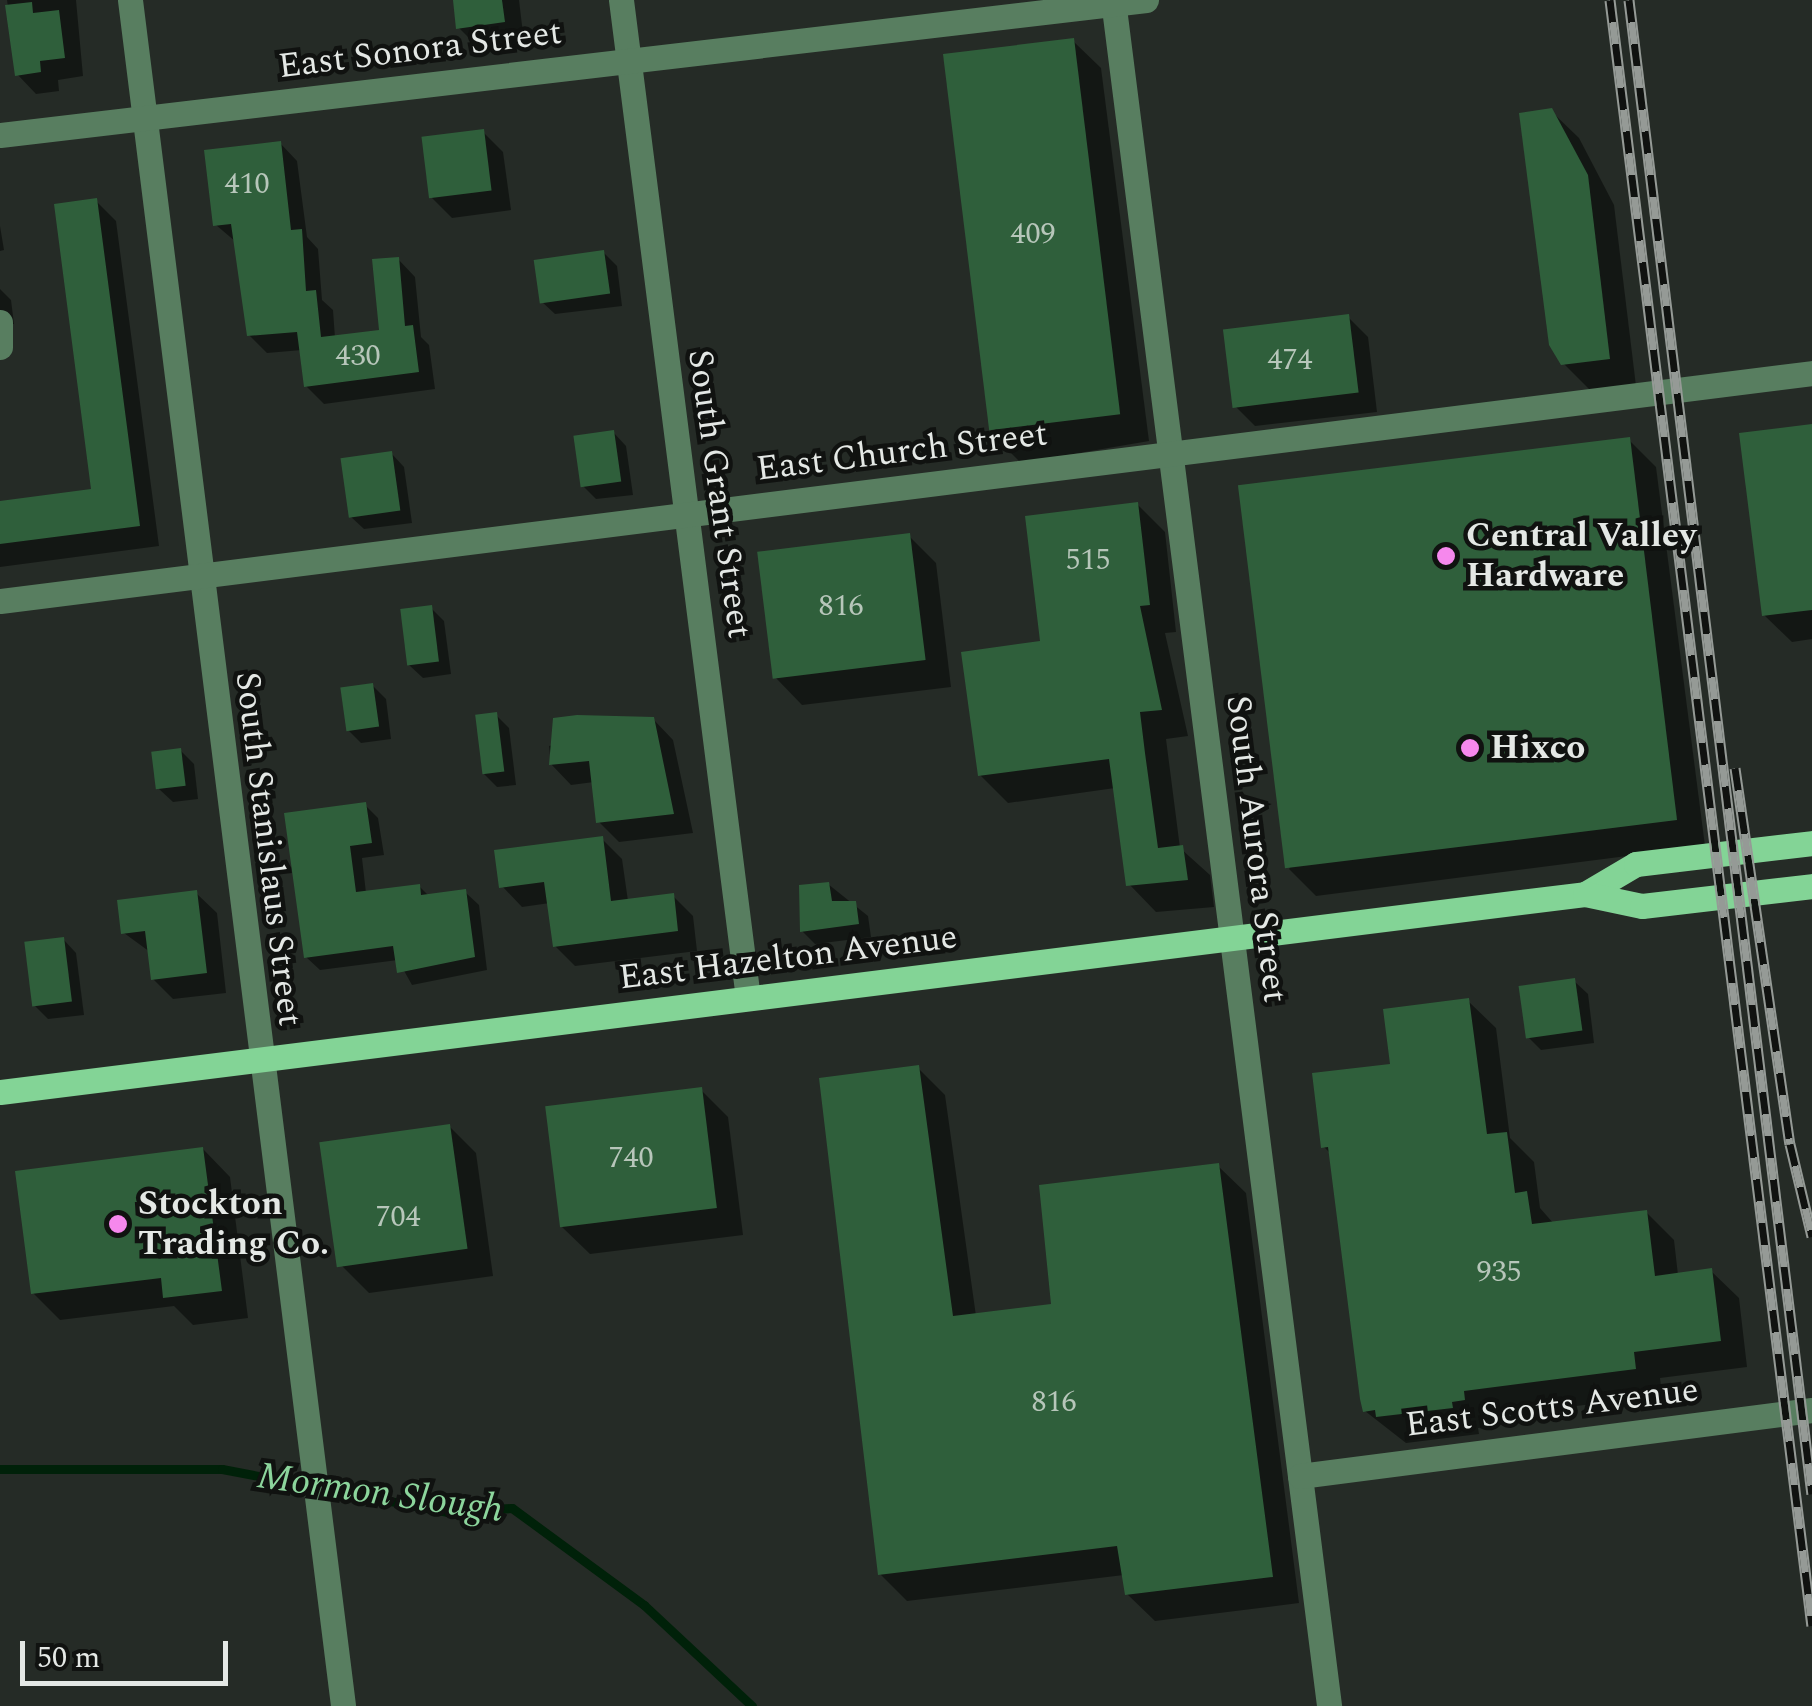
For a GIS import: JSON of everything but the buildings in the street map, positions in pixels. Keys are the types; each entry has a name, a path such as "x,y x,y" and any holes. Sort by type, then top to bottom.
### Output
{"main road":[{"name":"East Hazelton Avenue","path":"1585,894 1636,864 1812,843"},
{"name":"East Hazelton Avenue","path":"0,1092 1585,894 1642,906 1812,886"}],"street":[{"name":"South Stanislaus Street","path":"130,0 258,1060 343,1706"},
{"name":"South Grant Street","path":"621,0 748,998"},
{"name":"East Sonora Street","path":"0,135 1146,0"},
{"name":"South Aurora Street","path":"1114,2 1329,1706"},
{"path":"0,322 0,348"},
{"name":"East Church Street","path":"0,601 1812,373"},
{"name":"East Scotts Avenue","path":"1300,1476 1812,1410"}],"waterway":[{"name":"Mormon Slough","path":"0,1469 222,1469 448,1512 512,1508 644,1605 752,1706"}],"railway":[{"path":"1610,0 1812,1626"},
{"path":"1629,0 1812,1494"},
{"path":"1735,768 1790,1144 1812,1236"}],"place":[{"name":"Central Valley Hardware","path":"1446,556"},
{"name":"Hixco","path":"1470,748"},
{"name":"Stockton Trading Co.","path":"118,1224"}]}
